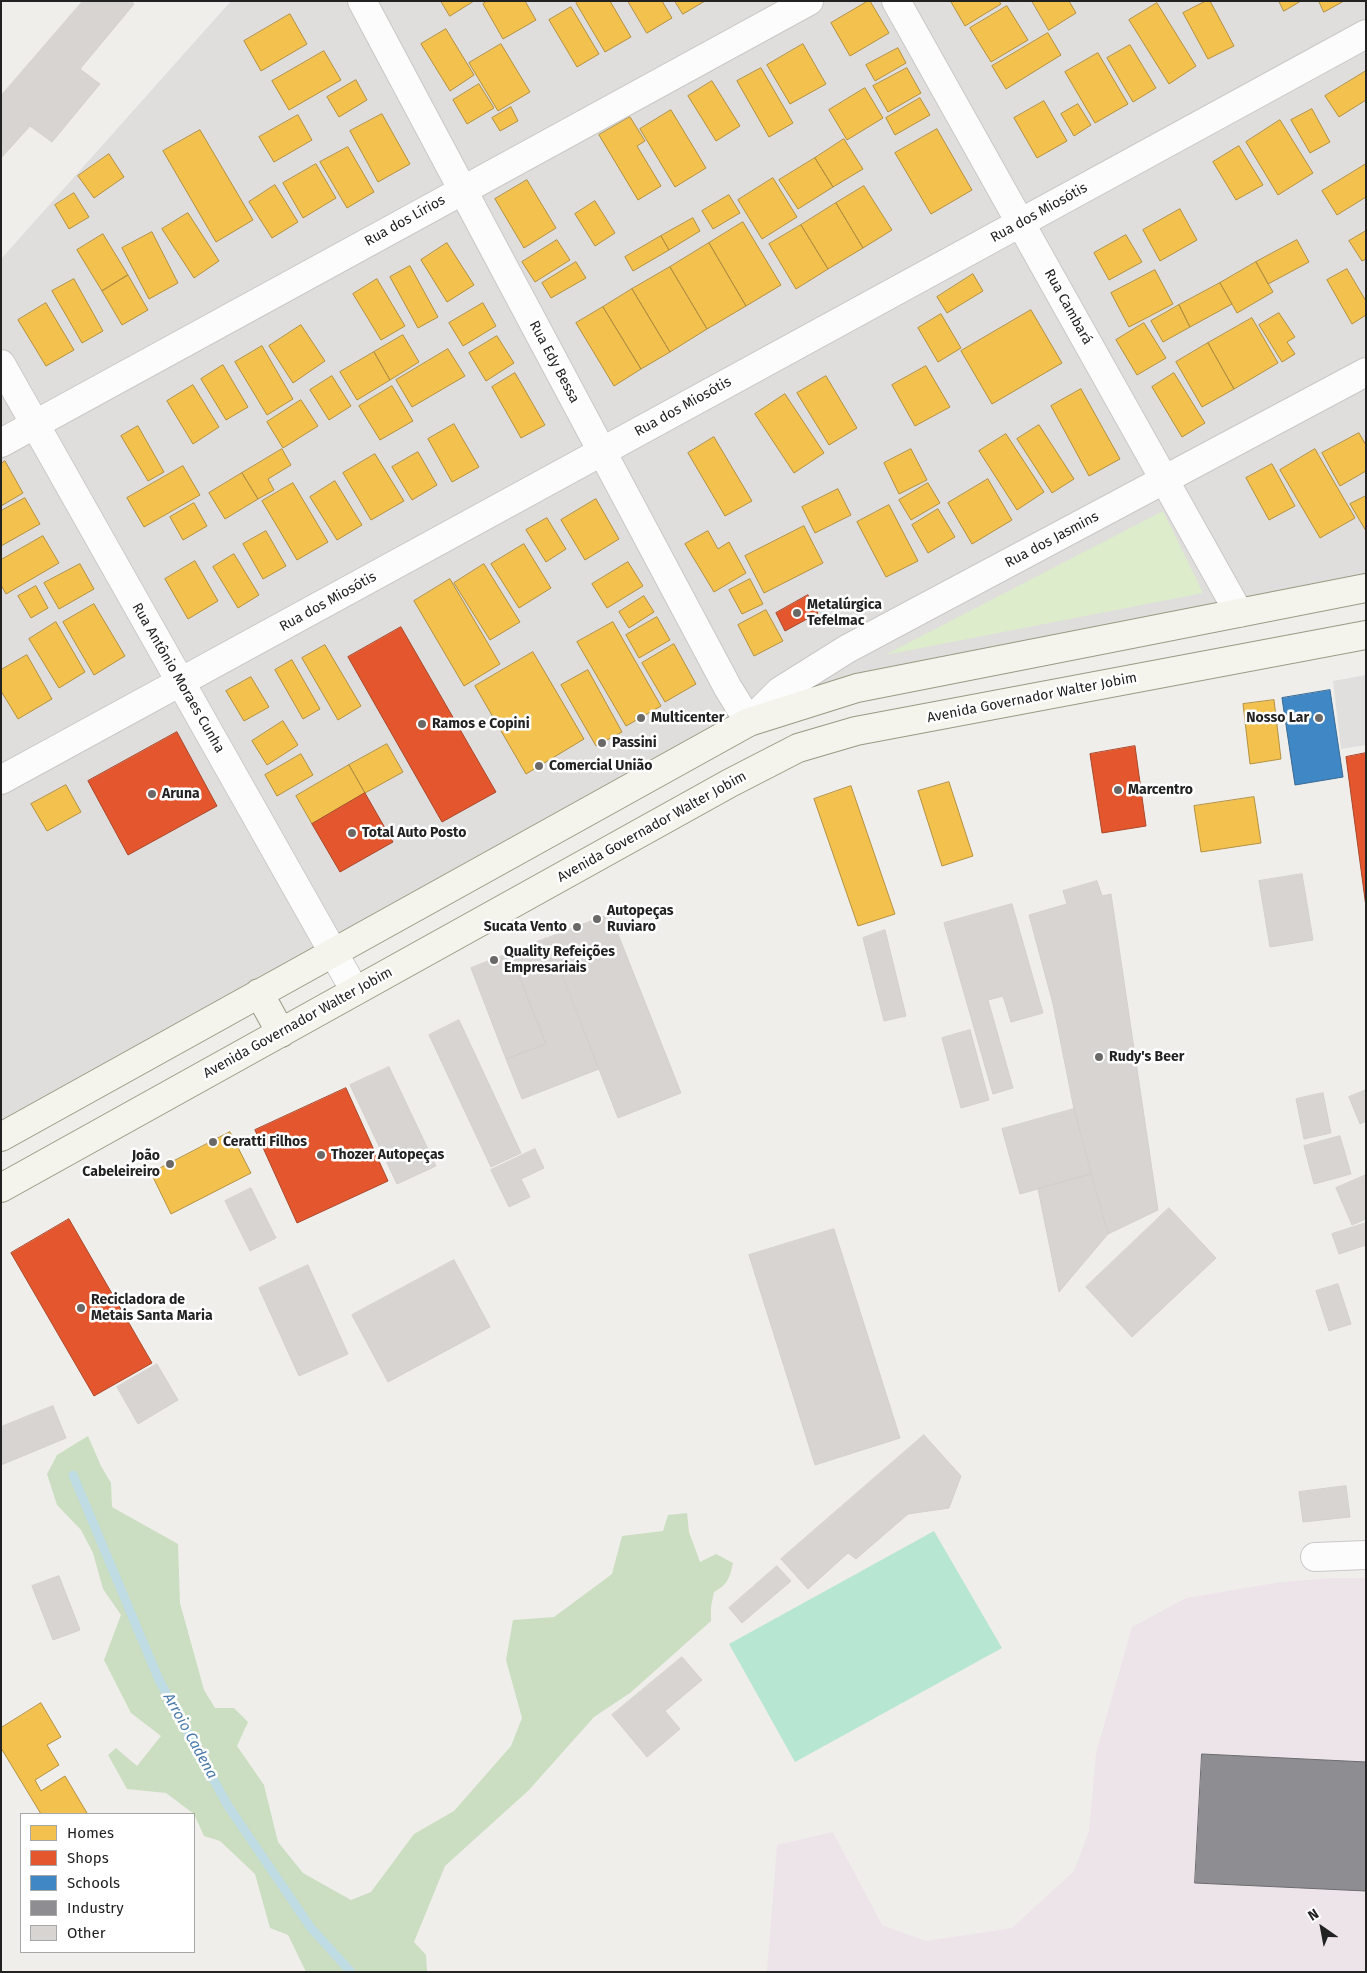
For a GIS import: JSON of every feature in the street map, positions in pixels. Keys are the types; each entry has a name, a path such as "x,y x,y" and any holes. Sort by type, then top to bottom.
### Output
{"main road":[{"path":"1,1137 749,722 857,688 1366,588"},
{"name":"Avenida Governador Walter Jobim","path":"1,1188 730,783 798,748 856,731 1366,635"},
{"path":"259,993 281,1033"}],"street":[{"name":"Rua Edy Bessa","path":"362,1 723,679 749,722"},
{"name":"Rua dos Lírios","path":"1,442 809,1"},
{"name":"Rua Cambará","path":"896,1 1239,613"},
{"name":"Rua dos Miosótis","path":"1,780 1366,34"},
{"name":"Rua Antônio Moraes Cunha","path":"1,364 356,991"},
{"name":"Rua dos Jasmins","path":"749,722 780,691 847,649 1366,372"},
{"path":"1315,1557 1366,1555"}],"shaded area":[{"path":"231,1 1366,1 1366,588 749,722 1,1137 1,259"},
{"path":"1366,675 1366,745 1341,749 1333,681"},
{"path":"1332,1578 1366,1578 1366,1972 767,1972 777,1845 833,1832 882,1925 926,1941 1012,1928 1074,1871 1089,1831 1096,1753 1132,1627 1186,1598 1281,1582"}],"green space":[{"path":"1163,511 1203,593 885,655"},
{"path":"88,1436 101,1466 111,1483 112,1507 178,1544 180,1603 204,1690 215,1708 234,1708 248,1722 237,1746 264,1785 278,1842 303,1873 351,1900 371,1892 414,1834 454,1811 511,1746 522,1718 506,1660 513,1620 554,1617 612,1574 622,1536 663,1531 668,1515 687,1513 689,1532 700,1562 716,1554 733,1563 727,1580 722,1587 714,1592 711,1621 630,1693 594,1717 529,1790 445,1866 414,1942 426,1955 427,1972 306,1972 288,1935 270,1928 255,1874 220,1841 204,1836 195,1813 166,1793 127,1789 108,1755 116,1748 137,1766 161,1736 131,1713 104,1660 121,1615 103,1589 93,1553 81,1530 57,1505 47,1474 57,1455"},
{"path":"934,1531 1002,1648 795,1762 729,1644"}],"building: Homes":[{"path":"441,1 474,1 450,16"},
{"path":"487,1 525,1 536,20 503,39 483,4"},
{"path":"578,1 610,1 631,37 605,52 576,3"},
{"path":"628,1 662,1 672,18 647,33"},
{"path":"675,1 705,1 683,14"},
{"path":"870,1 889,33 850,56 831,23"},
{"path":"999,1 1001,4 965,26 951,2"},
{"path":"1032,1 1069,1 1076,13 1049,30"},
{"path":"1206,1 1210,1 1234,46 1208,59 1183,13"},
{"path":"1279,1 1301,1 1284,11"},
{"path":"1319,1 1344,1 1324,12"},
{"path":"1157,3 1196,66 1169,84 1129,20"},
{"path":"1007,6 1028,40 991,62 970,28"},
{"path":"571,7 599,54 577,67 549,20"},
{"path":"290,14 307,44 261,71 244,41"},
{"path":"446,29 474,75 450,91 421,44"},
{"path":"1048,33 1061,55 1006,89 992,66"},
{"path":"501,44 530,92 498,111 469,63"},
{"path":"803,44 826,84 790,104 767,65"},
{"path":"1130,45 1156,88 1133,102 1107,58"},
{"path":"898,48 906,63 875,81 866,65"},
{"path":"324,51 341,80 289,110 272,81"},
{"path":"1098,53 1128,104 1095,123 1065,72"},
{"path":"761,68 793,123 769,137 737,81"},
{"path":"907,68 921,93 888,112 873,86"},
{"path":"1366,71 1366,100 1339,117 1325,96"},
{"path":"356,80 367,100 339,117 327,97"},
{"path":"712,81 740,126 716,141 688,96"},
{"path":"479,84 494,108 467,124 453,100"},
{"path":"865,88 883,118 847,140 829,110"},
{"path":"920,98 930,115 895,135 886,118"},
{"path":"1044,101 1067,141 1037,158 1014,118"},
{"path":"1078,104 1091,125 1074,136 1061,114"},
{"path":"511,107 518,121 500,131 492,118"},
{"path":"1312,109 1330,142 1310,153 1291,120"},
{"path":"671,110 706,168 675,187 640,129"},
{"path":"382,114 410,164 378,182 350,131"},
{"path":"298,115 312,140 274,162 259,137"},
{"path":"630,117 645,141 637,146 661,186 638,200 599,135"},
{"path":"1280,120 1313,173 1278,195 1246,142"},
{"path":"937,129 972,190 931,214 895,153"},
{"path":"200,130 253,220 216,242 163,151"},
{"path":"844,139 863,169 833,187 815,158"},
{"path":"1239,146 1263,185 1236,200 1213,162"},
{"path":"348,147 374,192 347,208 320,162"},
{"path":"109,154 124,177 94,198 78,176"},
{"path":"815,158 833,187 798,209 779,180"},
{"path":"316,164 336,198 303,218 283,183"},
{"path":"1366,164 1366,197 1337,215 1322,191"},
{"path":"773,178 797,217 762,239 738,200"},
{"path":"527,180 556,228 524,248 495,199"},
{"path":"275,185 298,222 272,238 249,202"},
{"path":"864,186 892,230 863,248 836,203"},
{"path":"74,193 89,217 69,229 55,205"},
{"path":"729,195 740,213 713,229 702,211"},
{"path":"595,201 615,233 595,246 575,214"},
{"path":"836,203 863,248 828,269 801,225"},
{"path":"1180,209 1197,240 1160,261 1143,230"},
{"path":"188,213 219,261 194,278 162,229"},
{"path":"693,218 700,231 669,250 661,236"},
{"path":"743,222 781,285 746,306 709,243"},
{"path":"801,225 828,269 796,289 769,244"},
{"path":"1366,231 1366,259 1362,261 1349,241"},
{"path":"152,232 178,283 149,299 122,248"},
{"path":"103,234 128,275 102,291 77,250"},
{"path":"1126,235 1142,262 1109,280 1094,253"},
{"path":"661,236 669,250 633,271 625,257"},
{"path":"557,240 570,260 535,282 522,262"},
{"path":"1297,240 1309,262 1268,284 1256,262"},
{"path":"447,243 474,285 447,302 421,260"},
{"path":"709,243 746,306 707,329 670,267"},
{"path":"576,262 586,278 551,298 542,283"},
{"path":"1256,262 1273,292 1237,313 1220,283"},
{"path":"410,266 438,317 418,328 390,277"},
{"path":"670,267 707,329 670,352 632,289"},
{"path":"1347,269 1366,301 1366,315 1352,324 1327,280"},
{"path":"1155,270 1173,304 1129,327 1111,293"},
{"path":"973,274 983,291 947,313 937,297"},
{"path":"128,275 148,310 122,325 102,291"},
{"path":"74,279 103,331 82,343 52,291"},
{"path":"377,279 405,326 381,340 353,294"},
{"path":"1220,283 1232,304 1190,327 1179,305"},
{"path":"632,289 670,352 641,369 603,307"},
{"path":"46,303 74,350 46,366 18,320"},
{"path":"483,303 496,326 463,346 449,323"},
{"path":"1179,305 1190,327 1163,342 1151,321"},
{"path":"603,307 641,369 614,386 576,323"},
{"path":"1031,310 1062,363 992,404 961,351"},
{"path":"1279,313 1295,337 1287,342 1295,354 1282,362 1259,325"},
{"path":"941,314 961,348 938,362 918,328"},
{"path":"1252,318 1278,363 1234,389 1208,343"},
{"path":"1144,323 1166,358 1137,375 1116,340"},
{"path":"301,325 325,361 293,383 269,346"},
{"path":"403,335 419,362 390,380 374,352"},
{"path":"497,336 514,363 486,381 469,353"},
{"path":"1208,343 1234,389 1202,407 1176,362"},
{"path":"262,346 293,399 267,415 235,362"},
{"path":"448,349 465,376 412,407 396,380"},
{"path":"374,352 390,380 357,400 340,372"},
{"path":"223,365 248,407 226,420 201,379"},
{"path":"926,366 950,407 915,426 892,385"},
{"path":"515,373 545,425 521,438 492,387"},
{"path":"1174,373 1205,423 1182,437 1152,387"},
{"path":"332,376 351,406 329,420 310,390"},
{"path":"826,376 857,428 829,445 797,393"},
{"path":"193,385 219,427 193,444 167,401"},
{"path":"392,386 413,421 380,440 359,406"},
{"path":"1081,389 1120,459 1089,476 1051,406"},
{"path":"785,394 824,453 794,473 755,414"},
{"path":"301,400 318,426 283,448 267,422"},
{"path":"454,424 479,467 452,482 428,439"},
{"path":"1039,425 1074,479 1052,493 1017,439"},
{"path":"138,426 164,472 148,481 121,436"},
{"path":"1359,433 1366,445 1366,471 1340,486 1322,453"},
{"path":"1006,434 1044,492 1017,510 979,451"},
{"path":"714,437 752,501 725,516 688,453"},
{"path":"282,449 291,465 268,479 274,490 258,499 242,473"},
{"path":"911,449 927,480 899,494 884,463"},
{"path":"1315,449 1355,518 1320,538 1280,470"},
{"path":"418,452 437,485 412,500 392,467"},
{"path":"375,454 404,501 371,520 343,473"},
{"path":"5,461 23,493 1,506 1,464"},
{"path":"1272,464 1295,506 1269,520 1246,478"},
{"path":"183,466 200,495 144,527 127,498"},
{"path":"242,473 258,499 225,519 209,493"},
{"path":"988,479 1012,520 972,544 948,503"},
{"path":"335,481 362,525 337,540 310,497"},
{"path":"293,483 328,542 297,560 262,501"},
{"path":"928,483 940,503 911,520 899,500"},
{"path":"838,489 851,515 815,533 802,507"},
{"path":"1366,496 1366,531 1350,504"},
{"path":"25,498 40,524 1,546 1,511"},
{"path":"596,499 619,539 585,560 561,520"},
{"path":"194,503 207,526 183,540 170,517"},
{"path":"889,505 918,561 886,577 857,522"},
{"path":"938,509 955,537 928,553 912,525"},
{"path":"547,518 566,549 546,562 526,530"},
{"path":"804,526 823,563 764,593 745,556"},
{"path":"266,531 286,566 263,579 243,544"},
{"path":"708,531 718,549 729,542 746,573 714,592 685,544"},
{"path":"43,536 59,563 6,594 1,585 1,560"},
{"path":"524,544 551,588 519,608 491,564"},
{"path":"234,554 259,595 238,608 213,567"},
{"path":"195,561 218,601 188,619 165,579"},
{"path":"628,562 643,586 607,608 592,584"},
{"path":"80,564 94,589 59,609 44,583"},
{"path":"484,564 520,622 490,640 454,583"},
{"path":"450,579 500,664 464,686 414,601"},
{"path":"750,579 763,604 742,614 729,590"},
{"path":"36,586 48,608 31,618 18,596"},
{"path":"644,596 654,612 629,628 619,612"},
{"path":"94,604 125,656 94,675 63,622"},
{"path":"766,610 783,641 754,656 738,625"},
{"path":"657,617 670,640 639,658 626,635"},
{"path":"56,622 85,672 59,688 29,639"},
{"path":"613,622 661,706 626,726 577,642"},
{"path":"674,644 696,684 665,702 642,663"},
{"path":"325,645 361,706 338,720 302,658"},
{"path":"533,652 584,739 526,774 475,686"},
{"path":"27,655 52,699 18,719 1,691 1,670"},
{"path":"292,660 320,709 303,719 275,670"},
{"path":"588,670 622,732 596,746 561,685"},
{"path":"251,677 269,707 244,721 226,691"},
{"path":"1274,700 1281,759 1250,764 1243,704"},
{"path":"283,721 298,745 267,765 252,741"},
{"path":"387,744 403,772 365,793 349,765"},
{"path":"301,754 313,775 277,796 265,775"},
{"path":"349,765 365,793 312,824 296,796"},
{"path":"949,782 973,856 942,866 918,791"},
{"path":"66,785 81,812 47,831 31,804"},
{"path":"851,786 895,914 858,926 814,799"},
{"path":"1254,797 1261,843 1201,852 1194,806"},
{"path":"230,1132 251,1173 171,1214 151,1173"},
{"path":"41,1703 61,1737 47,1745 59,1765 35,1780 41,1791 65,1776 87,1813 40,1813 1,1748 1,1728"}],"building: Shops":[{"name":"Metalúrgica Tefelmac","path":"808,595 818,613 785,631 776,613"},
{"name":"Ramos e Copini","path":"401,627 496,792 442,822 348,657"},
{"name":"Aruna","path":"177,732 217,806 128,855 88,781"},
{"name":"Marcentro","path":"1135,746 1146,826 1102,833 1090,754"},
{"path":"1366,753 1366,907 1346,757"},
{"name":"Total Auto Posto","path":"365,793 393,842 340,872 312,824"},
{"name":"Thozer Autopeças","path":"346,1088 388,1181 297,1223 255,1130"},
{"name":"Recicladora de Metais Santa Maria","path":"69,1219 152,1363 94,1396 11,1253"}],"building: Schools":[{"path":"1330,690 1343,777 1295,785 1282,698"}],"building: Industry":[{"path":"1202,1754 1366,1762 1366,1891 1195,1883"}],"building: Other":[{"path":"83,1 131,1 134,4 80,69 100,84 52,142 30,126 1,158 1,96"},
{"path":"1302,874 1313,940 1270,947 1259,881"},
{"name":"Rudy's Beer","path":"1097,881 1102,896 1111,894 1158,1210 1108,1234 1074,1109 1053,1004 1029,915 1067,904 1063,891"},
{"path":"1012,904 1043,1013 1011,1022 1003,996 988,1000 1013,1088 993,1094 944,923"},
{"path":"610,914 681,1093 618,1118 548,938"},
{"path":"885,930 906,1016 884,1021 863,938"},
{"path":"547,938 599,1069 522,1099 506,1059 546,1044 510,953"},
{"path":"510,953 546,1044 506,1059 471,968"},
{"path":"459,1020 521,1153 491,1167 429,1035"},
{"path":"970,1030 989,1100 961,1108 942,1038"},
{"path":"389,1067 436,1166 397,1184 350,1085"},
{"path":"1366,1090 1366,1121 1360,1124 1349,1097"},
{"path":"1323,1093 1331,1133 1304,1139 1296,1099"},
{"path":"1074,1109 1091,1174 1020,1194 1002,1129"},
{"path":"1340,1136 1351,1174 1314,1184 1304,1146"},
{"path":"535,1149 544,1168 521,1179 530,1197 509,1207 491,1170"},
{"path":"1091,1174 1108,1234 1059,1292 1038,1189"},
{"path":"1366,1175 1366,1219 1352,1225 1336,1188"},
{"path":"251,1188 276,1238 250,1251 225,1201"},
{"path":"1169,1208 1216,1258 1132,1337 1086,1287"},
{"path":"1366,1223 1366,1245 1339,1254 1332,1234"},
{"path":"834,1229 900,1438 815,1465 749,1255"},
{"path":"454,1260 490,1327 388,1382 352,1315"},
{"path":"308,1265 348,1354 299,1376 259,1288"},
{"path":"1338,1284 1351,1324 1329,1331 1316,1291"},
{"path":"157,1364 178,1400 138,1424 117,1387"},
{"path":"53,1406 66,1438 1,1465 1,1427"},
{"path":"924,1435 961,1476 949,1508 908,1514 856,1559 848,1553 808,1589 781,1559"},
{"path":"1346,1486 1350,1517 1303,1522 1299,1492"},
{"path":"777,1566 791,1581 742,1623 729,1608"},
{"path":"59,1576 80,1630 53,1640 32,1586"},
{"path":"682,1657 702,1680 665,1711 680,1729 647,1757 612,1715"}],"waterway":[{"name":"Arroio Cadena","path":"73,1475 159,1680 228,1806 311,1928 351,1972"}],"place":[{"name":"Metalúrgica Tefelmac","path":"797,613"},
{"name":"Multicenter","path":"641,718"},
{"name":"Nosso Lar","path":"1319,718"},
{"name":"Ramos e Copini","path":"422,724"},
{"name":"Passini","path":"602,743"},
{"name":"Comercial União","path":"539,766"},
{"name":"Marcentro","path":"1118,790"},
{"name":"Aruna","path":"152,794"},
{"name":"Total Auto Posto","path":"352,833"},
{"name":"Autopeças Ruviaro","path":"597,919"},
{"name":"Sucata Vento","path":"577,927"},
{"name":"Quality Refeições Empresariais","path":"494,960"},
{"name":"Rudy's Beer","path":"1099,1057"},
{"name":"Ceratti Filhos","path":"213,1142"},
{"name":"Thozer Autopeças","path":"321,1155"},
{"name":"João Cabeleireiro","path":"170,1164"},
{"name":"Recicladora de Metais Santa Maria","path":"81,1308"}]}
